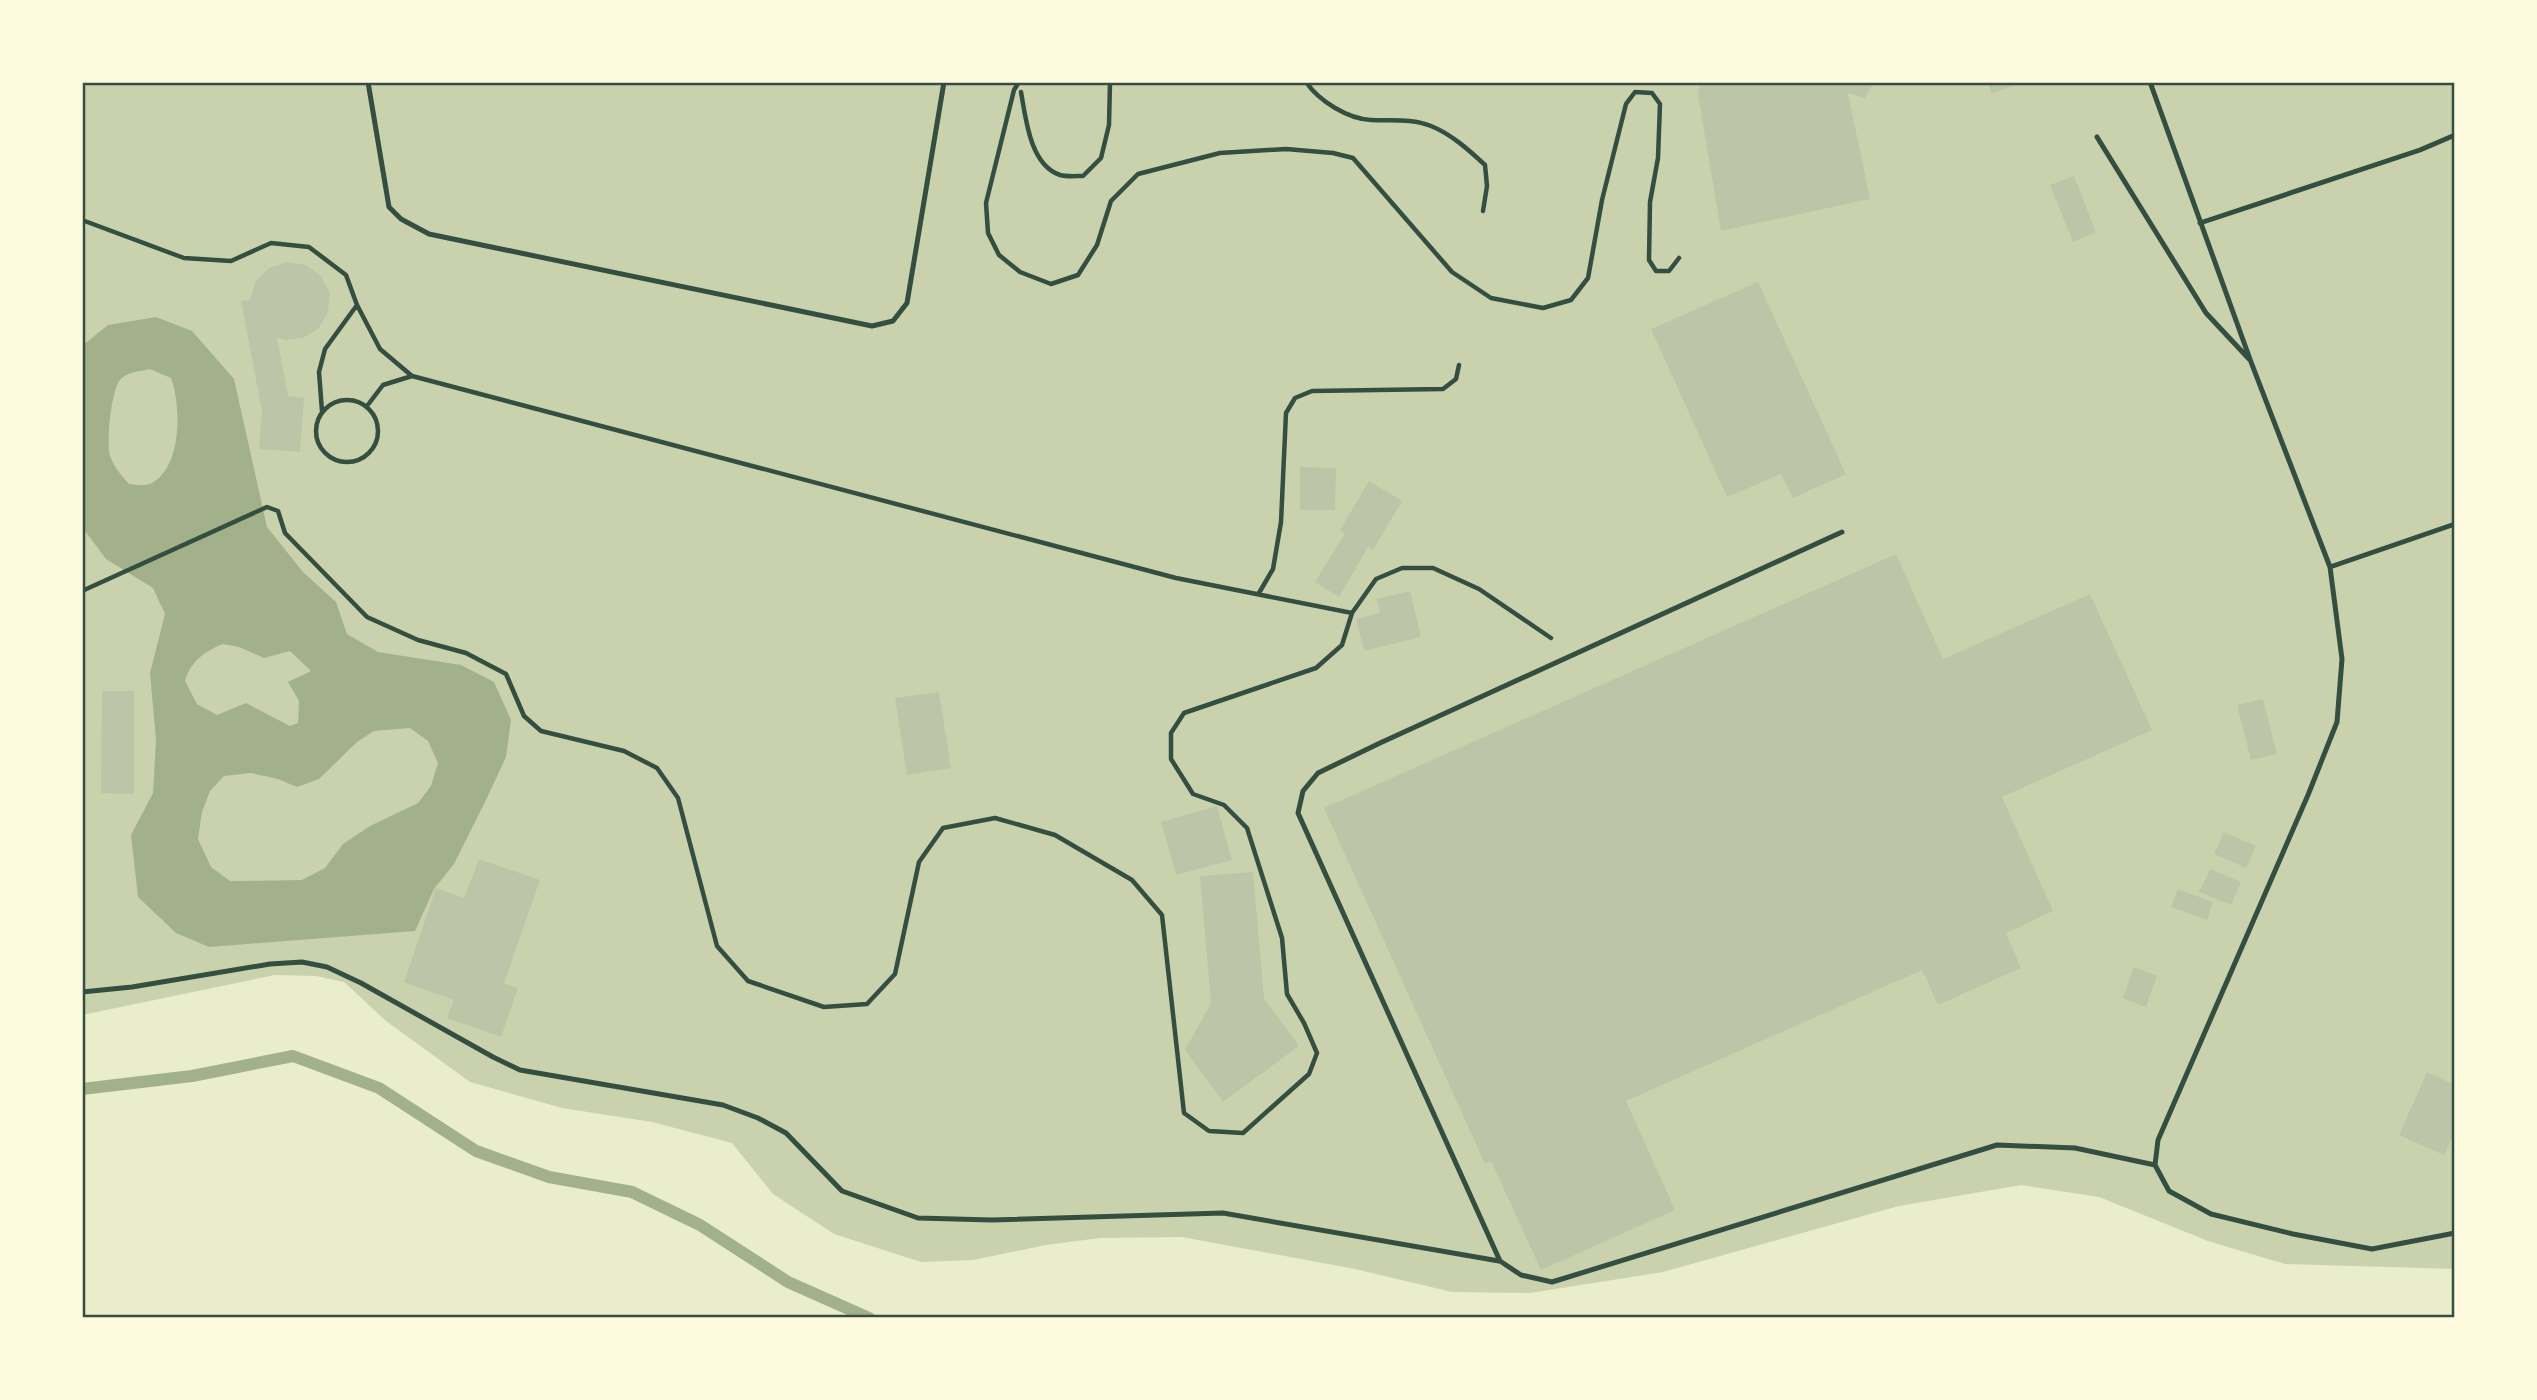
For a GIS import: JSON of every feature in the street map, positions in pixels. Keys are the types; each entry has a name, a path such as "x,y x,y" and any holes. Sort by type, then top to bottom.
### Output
{"lane":[{"path":"368,82 389,207 401,219 429,234 872,326 893,321 907,303 944,82"},
{"path":"2150,82 2251,362 2330,567 2342,659 2337,722 2158,1140 2155,1164 2169,1191 2211,1214 2293,1234 2372,1248 2455,1233"},
{"path":"2200,223 2455,135"},
{"path":"2097,137 2206,313 2251,362"},
{"path":"2330,567 2455,524"},
{"path":"1500,1261 1298,813 1303,790 1318,774 1380,743 1842,532"},
{"path":"82,992 132,987 270,964 302,962 327,967 361,983 520,1070 723,1105 758,1118 786,1133 842,1191 918,1218 992,1220 1223,1213 1500,1261 1521,1275 1552,1282 1997,1146 2076,1148 2155,1164"}],"path":[{"path":"1019,82 1014,90 986,203 988,233 999,255 1020,272 1051,284 1078,275 1097,245 1111,201 1138,174 1220,153 1286,149 1333,153 1353,158 1452,272 1491,298 1543,308 1571,300 1588,278 1602,200 1626,104 1635,92 1651,93 1660,104 1658,158 1650,202 1648,260 1656,271 1669,271 1679,258"},
{"path":"1021,92 1027,127 1039,158 1059,174 1083,176 1101,158 1109,125 1110,82"},
{"path":"1306,82 1314,94 1341,110 1368,120 1395,119 1431,126 1466,148 1485,165 1487,186 1483,211"},
{"path":"82,220 184,258 231,261 271,243 309,247 346,275 357,305 380,349 412,376 1176,578 1352,612"},
{"path":"322,411 336,401 352,399 367,406 377,419 379,435 372,450 359,460 343,462 328,456 318,442 316,426 322,411 319,372 325,349 357,305"},
{"path":"1259,593 1273,569 1281,522 1286,413 1295,398 1312,391 1443,389 1456,379 1460,365"},
{"path":"367,406 383,385 412,376"},
{"path":"82,591 267,507 278,511 285,533 367,617 418,640 466,653 506,674 524,716 541,731 624,751 657,768 677,799 717,946 748,981 824,1007 867,1004 895,974 919,862 943,828 995,818 1055,835 1132,880 1162,915 1184,1113 1209,1131 1243,1133 1309,1074 1317,1053 1287,994 1282,938 1247,828 1224,805 1193,794 1171,759 1171,733 1184,713 1317,668 1342,645 1352,612 1376,579 1402,568 1433,568 1479,589 1575,655"}],"shaded area":[{"path":"82,82 2455,82 2455,1269 2285,1264 2208,1241 2099,1197 2021,1185 1899,1206 1663,1272 1530,1293 1452,1292 1355,1269 1182,1237 1100,1238 1046,1245 973,1260 921,1262 834,1234 773,1194 732,1143 652,1122 562,1108 470,1082 386,1021 344,982 316,976 275,975 82,1015"},
{"path":"156,317 192,331 234,379 267,527 303,572 336,602 347,634 378,652 461,665 494,682 511,720 506,757 454,864 434,889 415,931 209,947 176,933 138,897 131,835 153,793 156,740 150,673 165,614 153,588 106,559 82,527 82,346 108,325","holes":["150,369 171,378 177,403 175,448 164,473 155,481 146,485 129,484 110,456 112,405 117,386 123,377","223,644 239,647 264,658 290,651 311,671 288,682 299,701 298,723 290,726 246,703 217,715 197,704 185,681 187,674 194,663","410,728 428,741 438,763 431,786 418,803 370,826 343,844 325,868 302,880 230,881 211,867 198,839 202,812 210,791 224,776 251,773 278,779 297,787 319,779 357,742 374,731"]}],"building":[{"path":"1700,82 1874,82 1865,98 1848,93 1870,199 1721,231 1698,94"},
{"path":"1987,82 2022,82 1992,94"},
{"path":"2074,176 2096,232 2073,242 2050,185"},
{"path":"287,262 306,265 321,276 330,293 328,312 319,328 303,338 284,340 277,337 288,396 304,398 300,452 259,449 262,411 241,301 250,300 256,281 269,268"},
{"path":"1758,282 1846,474 1793,498 1781,474 1727,497 1651,329"},
{"path":"1300,467 1336,468 1335,510 1300,510"},
{"path":"1369,481 1402,501 1373,550 1368,547 1339,597 1315,582 1345,533 1340,530"},
{"path":"1896,554 1943,659 2090,594 2152,730 2002,797 2053,911 2006,933 2021,968 1938,1005 1922,970 1626,1101 1675,1210 1541,1270 1491,1161 1485,1164 1324,808"},
{"path":"1410,591 1421,637 1364,651 1356,619 1380,613 1377,599"},
{"path":"102,691 134,691 134,794 101,793"},
{"path":"939,692 951,768 907,775 895,698"},
{"path":"2263,699 2277,754 2251,760 2237,705"},
{"path":"1217,806 1232,860 1176,875 1161,822"},
{"path":"2224,832 2256,846 2246,868 2214,854"},
{"path":"479,859 540,880 504,983 518,988 501,1037 447,1018 454,1000 404,982 436,888 464,898"},
{"path":"2210,869 2241,882 2231,905 2199,892"},
{"path":"1253,872 1264,998 1299,1046 1223,1102 1185,1050 1211,1003 1200,876"},
{"path":"2178,889 2213,902 2207,920 2171,907"},
{"path":"2134,967 2157,976 2146,1007 2123,998"},
{"path":"2427,1072 2455,1085 2455,1132 2444,1155 2399,1135"}],"waterway":[{"path":"82,1089 192,1076 293,1056 379,1088 476,1151 549,1177 632,1192 700,1225 788,1282 869,1318"}]}
